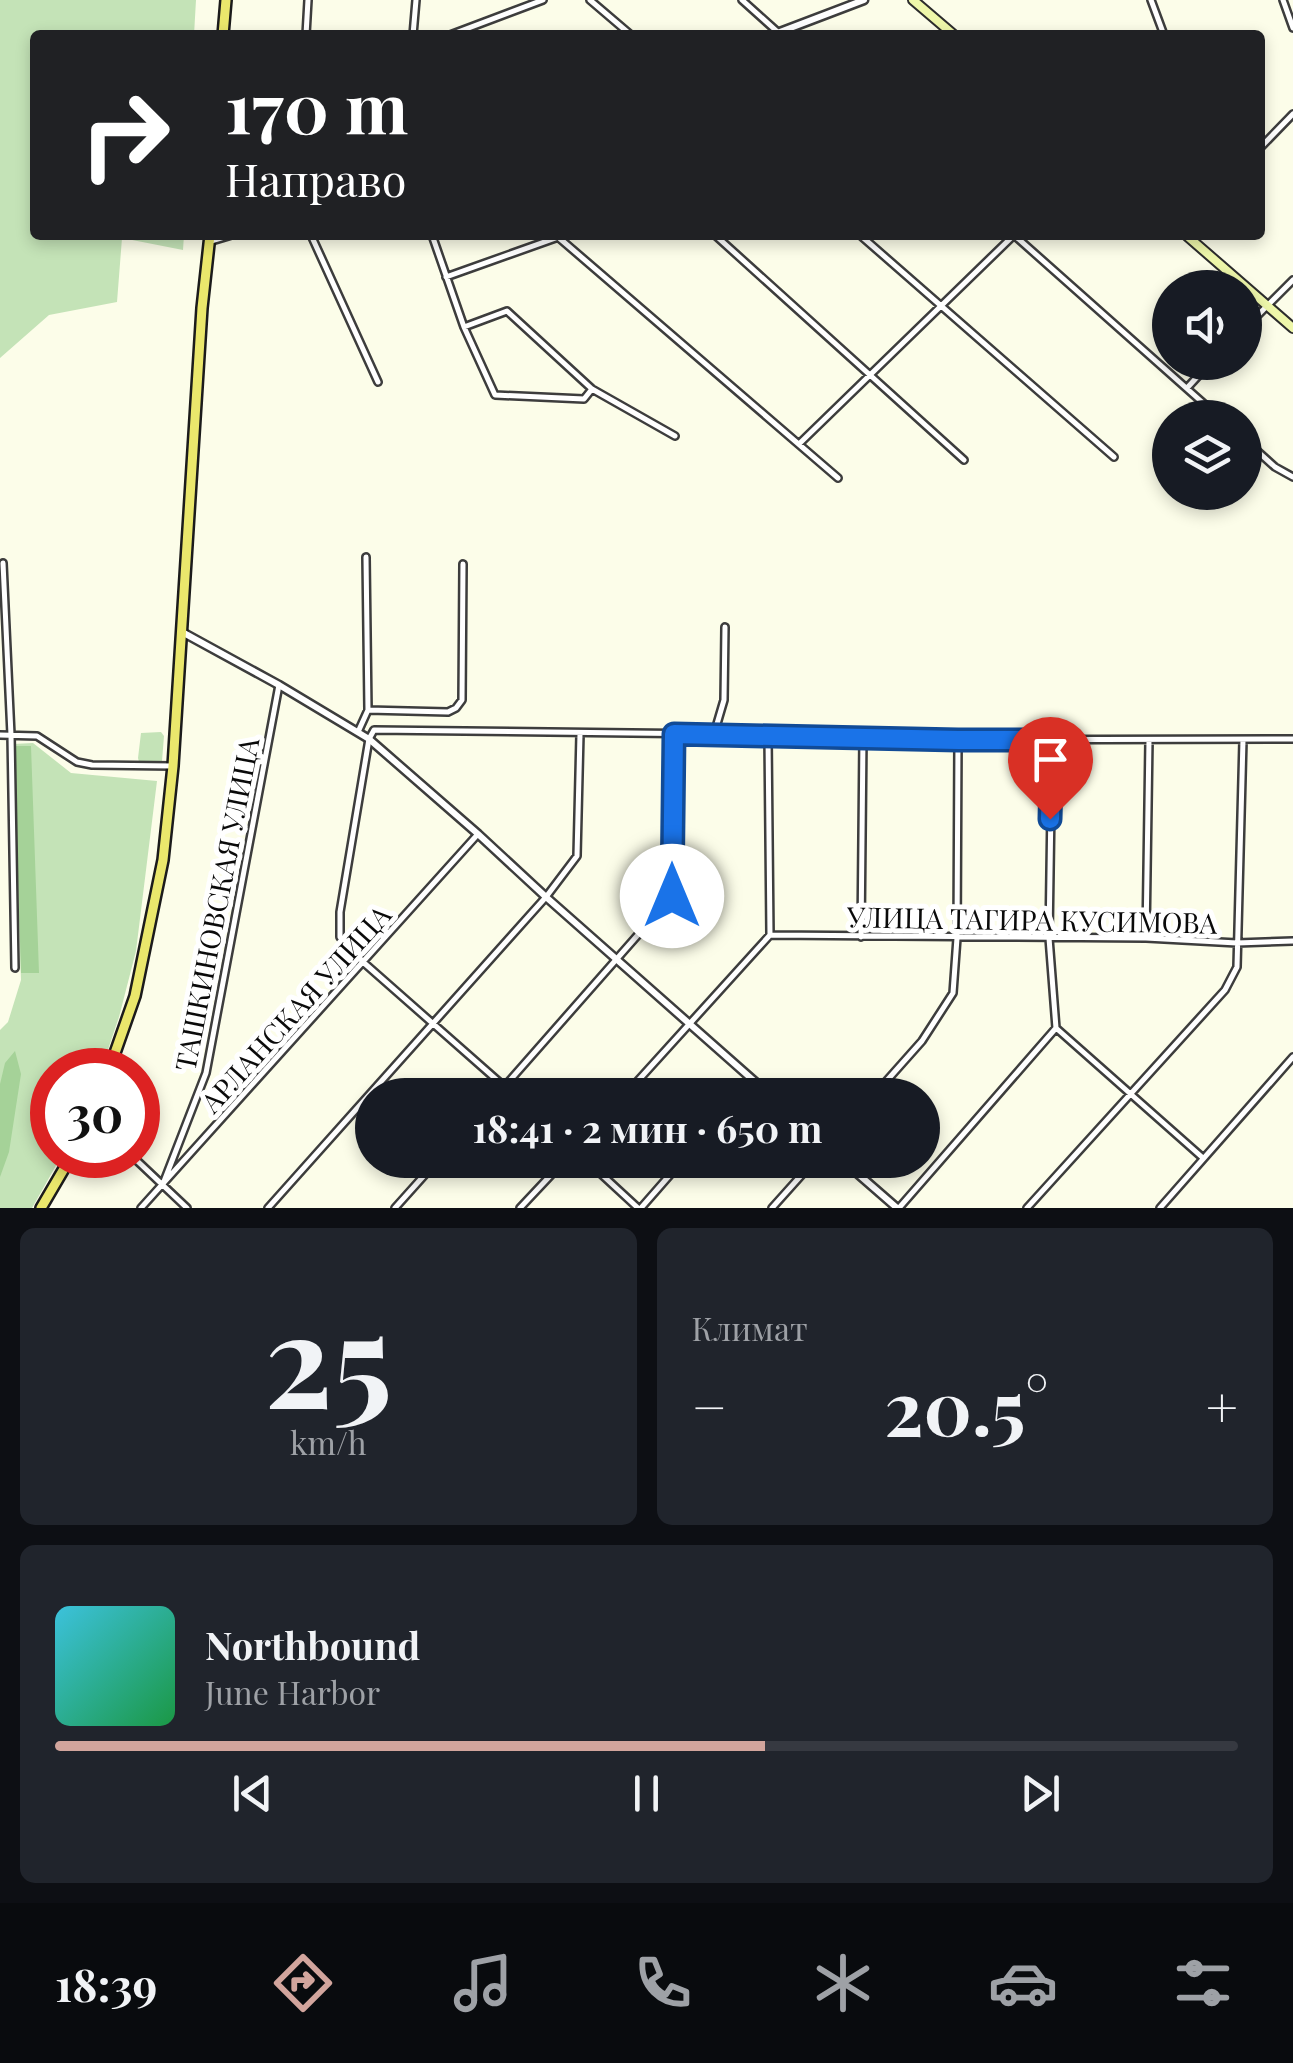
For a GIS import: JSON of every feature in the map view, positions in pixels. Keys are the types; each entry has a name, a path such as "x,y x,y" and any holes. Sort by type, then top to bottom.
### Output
{"main road":[{"path":"223,30 226,0"},
{"path":"913,0 948,30"},
{"path":"117,1048 135,996 163,860 210,240"},
{"path":"1192,240 1293,328"},
{"path":"41,1208 59,1178"}],"street":[{"path":"306,30 308,0"},
{"path":"414,30 416,0"},
{"path":"463,30 543,0"},
{"path":"590,0 625,30"},
{"path":"742,0 773,30"},
{"path":"787,30 864,0"},
{"path":"1152,0 1162,30"},
{"path":"1283,0 1293,28"},
{"path":"1265,143 1293,114"},
{"path":"312,240 378,382"},
{"path":"434,240 464,327 495,395 584,399 592,389"},
{"path":"446,278 550,240"},
{"path":"566,240 838,478"},
{"path":"721,240 964,460"},
{"path":"866,240 1114,457"},
{"path":"799,444 1009,240"},
{"path":"1020,240 1200,400"},
{"path":"1262,310 1293,280"},
{"path":"464,327 507,311 592,389 675,436"},
{"path":"1186,388 1194,380"},
{"path":"1262,455 1293,477"},
{"path":"358,733 368,710 366,557"},
{"path":"3,563 15,968"},
{"path":"368,710 448,712 462,700 463,564"},
{"path":"714,734 724,700 725,627"},
{"path":"182,632 368,739 751,1078"},
{"name":"ТАШКИНОВСКАЯ УЛИЦА","path":"163,1184 206,1072 280,685"},
{"path":"495,1078 363,962 340,937 340,912 368,739 374,730 958,740 1293,738"},
{"path":"268,1208 546,898 577,856 580,734"},
{"path":"511,1078 672,896 674,734"},
{"path":"0,736 37,736 77,762 92,765 173,766"},
{"path":"640,1078 770,935 768,736"},
{"path":"861,937 863,737"},
{"path":"889,1078 922,1042 954,993 958,740"},
{"path":"1052,740 1049,938 1056,1028 1203,1158"},
{"path":"1146,938 1149,740"},
{"path":"1027,1208 1225,990 1237,967 1243,740"},
{"name":"АРЛАНСКАЯ УЛИЦА","path":"141,1208 478,834"},
{"name":"УЛИЦА ТАГИРА КУСИМОВА","path":"770,935 1293,941"},
{"path":"863,1178 898,1208 1056,1028"},
{"path":"1160,1208 1293,1057"},
{"path":"156,1178 187,1208"},
{"path":"395,1208 422,1178"},
{"path":"520,1208 548,1178"},
{"path":"606,1178 640,1208 667,1178"},
{"path":"772,1208 800,1178"}],"green space":[{"path":"0,0 196,0 194,30 30,30 30,240 122,240 117,302 49,315 0,358"},
{"path":"132,240 184,240 183,250"},
{"path":"161,732 162,761 139,762 141,733"},
{"path":"33,743 71,773 157,781 136,951 108,1048 30,1048 30,1178 49,1178 32,1208 0,1208 0,1030 8,1022 21,980 13,744"},
{"path":"14,746 31,746 39,973 21,973"},
{"path":"15,1051 21,1074 9,1152 0,1177 0,1084 5,1063"}],"route":[{"path":"672,896 674,734 1052,740 1050,819"}]}
